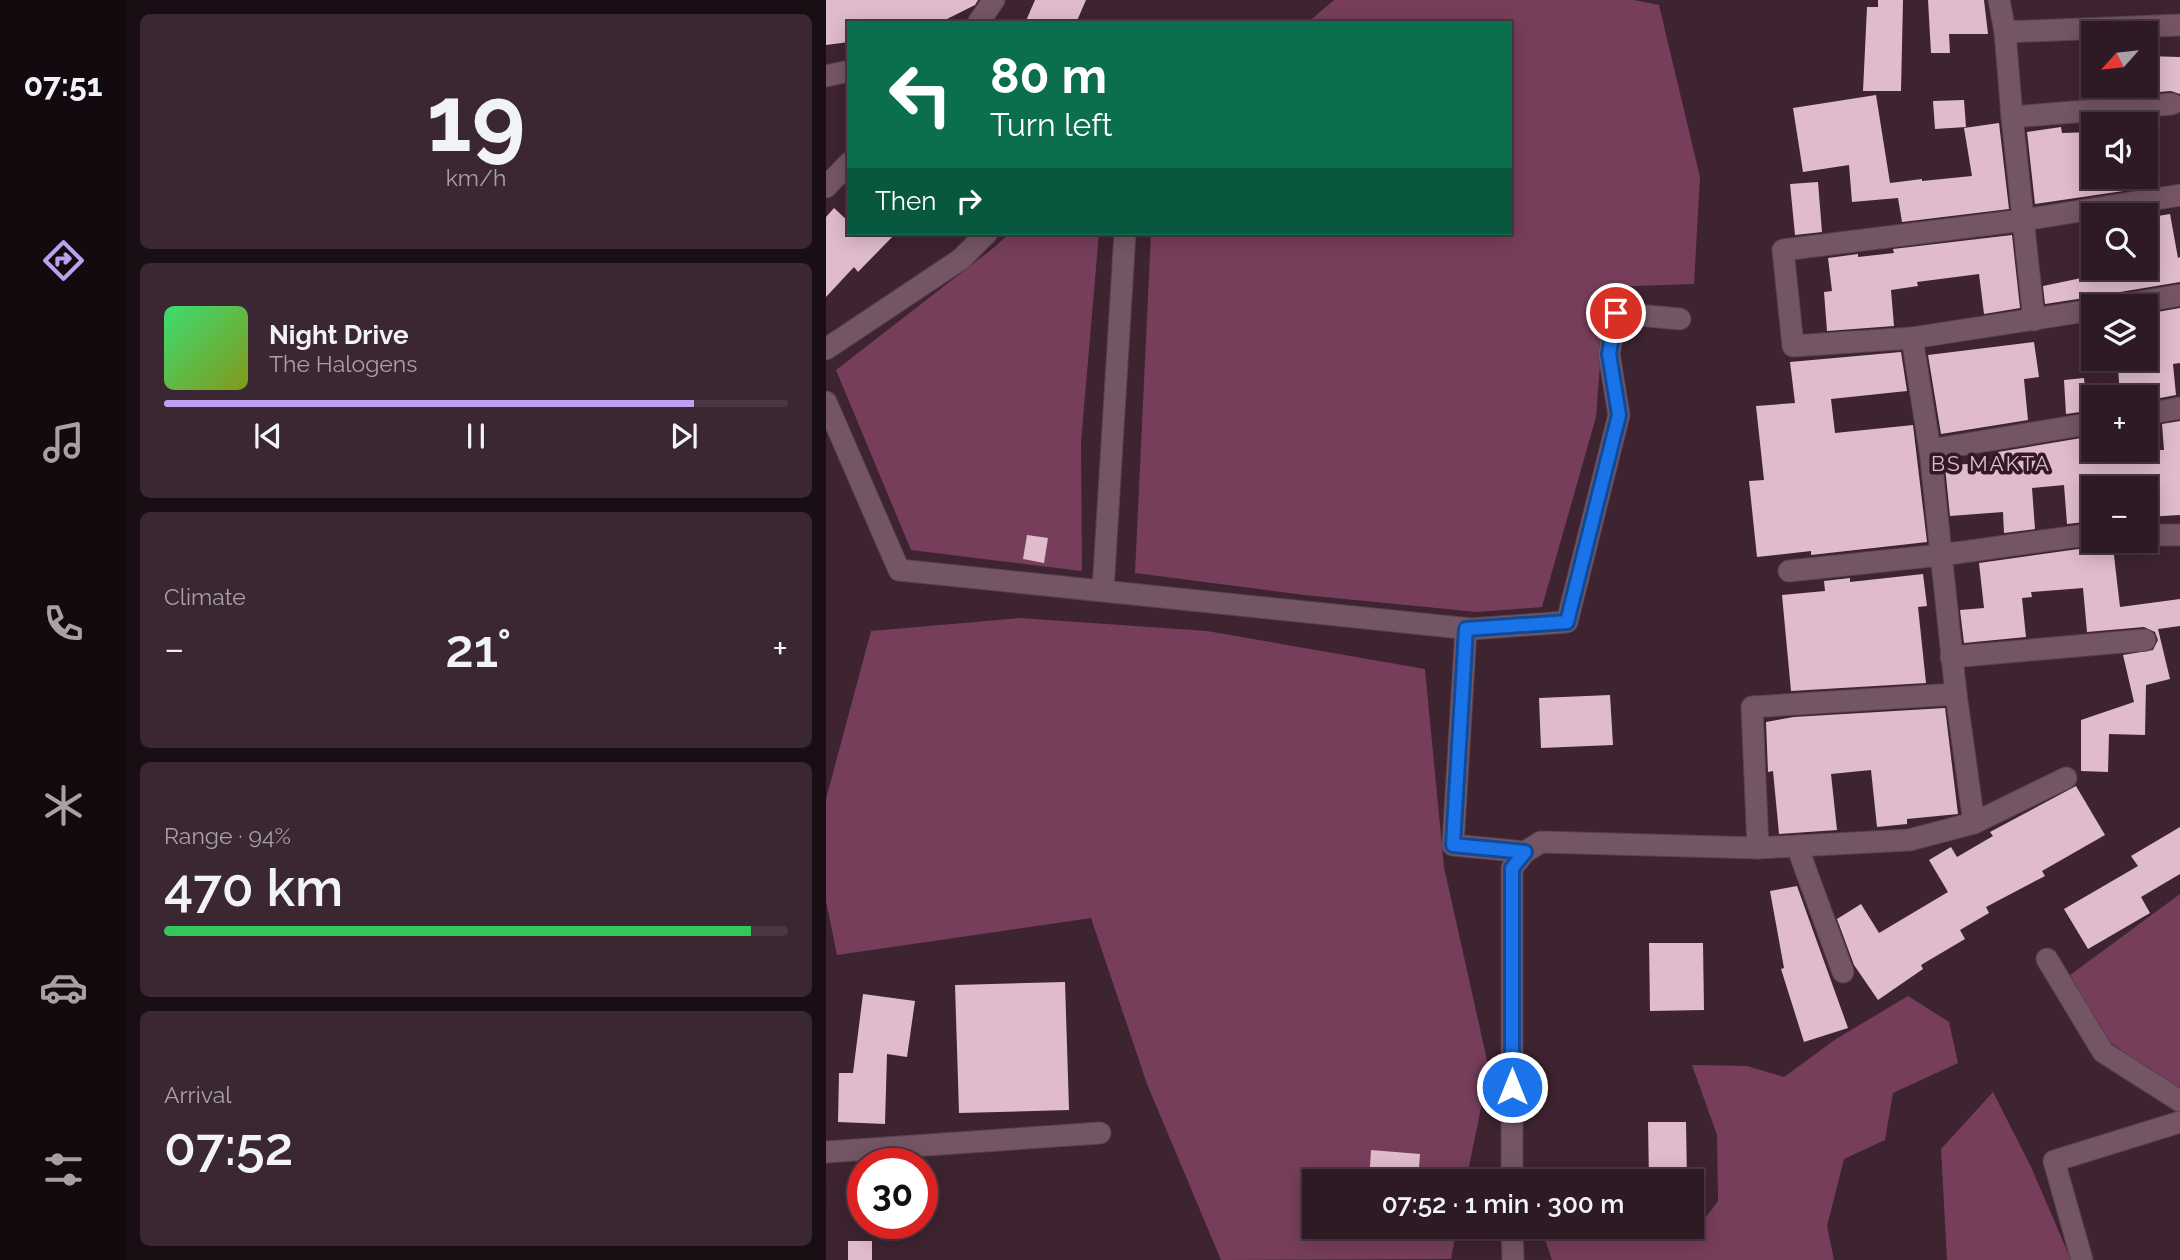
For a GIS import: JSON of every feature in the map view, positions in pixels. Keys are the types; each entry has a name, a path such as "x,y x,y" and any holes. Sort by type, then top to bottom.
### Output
{"street":[{"path":"979,21 995,0"},
{"path":"1999,0 2005,32 2035,320"},
{"path":"2005,32 2180,25"},
{"path":"826,76 847,71"},
{"path":"2012,117 2172,104"},
{"path":"826,187 847,165"},
{"path":"2081,312 1912,338 1793,346 1783,250 2024,220 2180,195"},
{"path":"826,349 961,259 985,235"},
{"path":"1103,590 1125,235"},
{"path":"2158,299 2180,295"},
{"path":"826,402 899,570 1466,629 1567,622 1619,415 1609,354 1616,313 1680,319"},
{"path":"1912,338 1930,450 1951,657 1974,823"},
{"path":"2158,412 2180,408"},
{"path":"1930,450 2081,425"},
{"path":"2158,535 2180,535"},
{"path":"1789,570 1941,555 2081,536"},
{"path":"1466,629 1453,845 1525,852"},
{"path":"1951,657 2145,640"},
{"path":"1758,848 1752,707 1956,694"},
{"path":"1512,1169 1512,868 1525,852 1541,842 1758,848 1909,840 1974,823 2066,778"},
{"path":"1797,846 1843,972"},
{"path":"2047,959 2103,1052 2180,1101"},
{"path":"2082,1260 2054,1161 2180,1122"},
{"path":"826,1152 1100,1133"},
{"path":"1513,1239 1513,1260"}],"shaded area":[{"path":"1334,0 1634,0 1659,5 1700,177 1694,284 1606,287 1596,417 1542,607 1477,612 1304,595 1135,573 1151,235 1512,235 1512,21 1309,21"},
{"path":"1008,235 1099,235 1081,442 1082,571 911,550 836,370"},
{"path":"1020,618 1207,631 1425,669 1444,867 1489,1069 1468,1169 1302,1169 1302,1239 1455,1239 1451,1259 1221,1260 1147,1084 1091,918 837,955 826,901 826,799 871,631"},
{"path":"2180,894 2180,1092 2103,1037 2070,975"},
{"path":"1908,996 1949,1022 1958,1063 1893,1093 1885,1140 1844,1159 1827,1226 1834,1260 1552,1260 1545,1239 1704,1239 1704,1220 1718,1201 1717,1135 1692,1065 1747,1066 1784,1077 1836,1039"},
{"path":"1993,1092 2032,1169 2071,1260 1947,1260 1941,1149"}],"building":[{"path":"826,0 978,0 975,5 943,21 847,21 847,42 826,45"},
{"path":"1035,0 1086,0 1077,21 1026,21"},
{"path":"1878,0 1903,0 1901,91 1863,91 1867,7 1878,7"},
{"path":"1928,0 1984,0 1988,34 1949,34 1950,53 1931,53"},
{"path":"2158,56 2180,57 2180,94 2171,91 2158,92"},
{"path":"1876,95 1890,183 1972,176 1964,128 1999,123 2009,209 1902,222 1898,198 1852,202 1849,165 1803,172 1793,108"},
{"path":"1964,100 1966,127 1935,129 1933,101"},
{"path":"2061,127 2062,133 2081,132 2081,189 2123,191 2035,204 2027,132"},
{"path":"1818,182 1822,232 1795,235 1790,184"},
{"path":"834,208 847,220 847,235 894,235 858,272 854,267 826,297 826,217"},
{"path":"2170,214 2178,258 2180,257 2180,282 2113,294 2081,294 2081,299 2045,304 2043,286 2081,278 2158,280 2158,216"},
{"path":"2012,235 2020,308 1984,314 1979,274 1917,282 1918,286 1891,290 1894,326 1827,331 1824,292 1832,291 1828,258 1894,253 1893,249"},
{"path":"2180,308 2180,363 2173,364 2176,395 2158,398 2158,385 2119,385 2118,371 2158,371 2158,312"},
{"path":"2034,342 2039,377 2024,379 2028,420 1941,434 1928,355"},
{"path":"1901,352 1907,391 1831,399 1835,433 1913,425 1927,542 1811,555 1811,551 1757,557 1749,481 1764,480 1756,406 1795,403 1790,362"},
{"path":"2084,378 2085,385 2081,385 2081,412 2066,414 2064,380"},
{"path":"2180,421 2180,515 2158,516 2158,476 2081,476 2081,522 2067,524 2064,485 2032,488 2035,529 2004,533 2003,512 1950,516 1945,466 1999,461 1998,452 2081,438 2081,462 2158,462 2158,450 2164,450 2162,424"},
{"path":"1027,535 1048,538 1044,563 1023,559"},
{"path":"2081,549 2081,553 2114,553 2120,607 2180,599 2180,626 2158,629 2170,679 2146,685 2145,735 2109,734 2108,772 2081,771 2081,720 2134,702 2123,655 2153,650 2158,640 2155,632 2144,627 2087,632 2083,588 2031,592 2032,597 2022,598 2026,637 1964,643 1960,610 1984,608 1979,563"},
{"path":"1923,574 1927,606 1918,607 1926,683 1791,691 1782,595 1825,591 1824,581 1850,578 1850,582"},
{"path":"1610,695 1613,745 1541,748 1539,698"},
{"path":"1945,708 1958,814 1907,819 1907,824 1877,827 1871,770 1831,774 1837,830 1779,834 1773,771 1768,772 1766,722 1794,717"},
{"path":"2076,786 2105,835 2042,871 2045,876 1986,907 1989,913 1960,930 1965,939 1921,965 1923,969 1878,1000 1854,965 1837,919 1861,904 1879,933 1948,892 1929,860 1951,847 1957,857 1993,836 1990,832"},
{"path":"2180,827 2180,874 2141,897 2150,913 2088,949 2064,909 2138,866 2131,856"},
{"path":"1797,886 1848,1028 1804,1042 1781,969 1784,968 1770,891"},
{"path":"1649,943 1703,943 1704,1010 1650,1011"},
{"path":"1065,982 1069,1110 959,1113 955,985"},
{"path":"863,994 915,1001 907,1057 887,1054 885,1124 838,1122 839,1073 853,1073"},
{"path":"1648,1122 1686,1122 1687,1169 1649,1169"},
{"path":"1371,1150 1420,1154 1419,1169 1370,1169"},
{"path":"848,1241 872,1241 872,1260 848,1260"}],"district":[{"name":"BS MAKTA","path":"1991,464"}],"route":[{"path":"1512,1087 1512,868 1525,852 1453,845 1466,629 1567,622 1619,415 1609,354 1616,313"}]}
